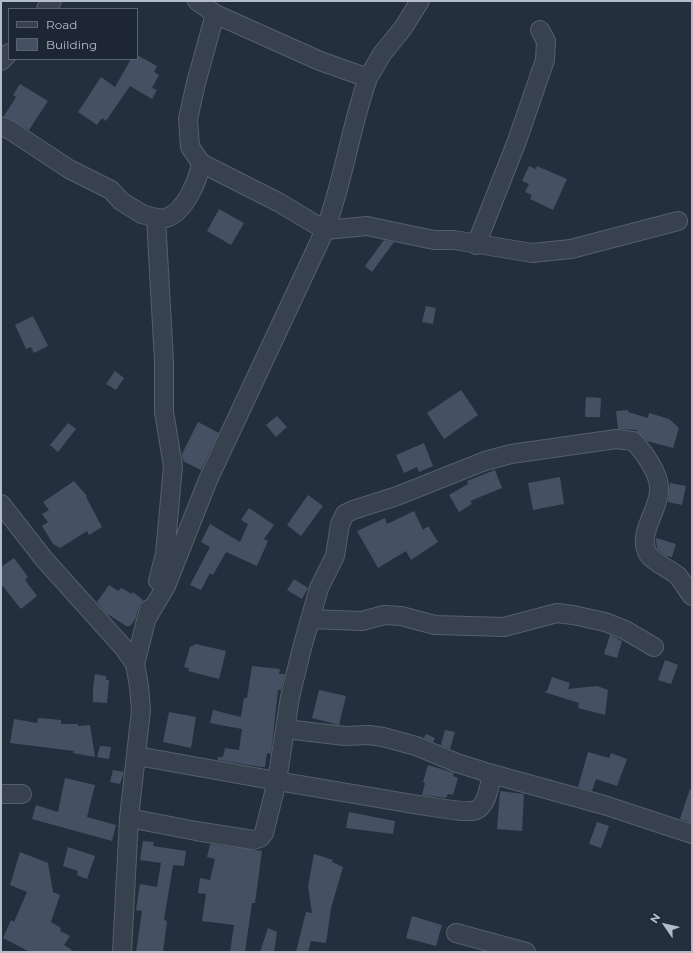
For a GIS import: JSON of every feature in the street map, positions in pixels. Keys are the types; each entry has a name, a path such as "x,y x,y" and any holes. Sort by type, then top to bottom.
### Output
{"street":[{"path":"197,1 215,14 320,61 368,78"},
{"path":"146,620 166,586 208,480 325,230 336,201 358,106 368,78 382,54 403,28 420,1"},
{"path":"215,14 196,83 188,119 190,147 201,163 278,202 325,230 367,226 434,240 454,240 476,245 532,253 571,249 678,221"},
{"path":"476,245 517,141 545,60 546,41 540,30"},
{"path":"1,62 8,53"},
{"path":"1,126 10,130 69,169 111,190 121,201 142,214 156,218 166,218 178,209 191,195 198,178 201,163"},
{"path":"122,952 129,818 141,710 135,664 146,620 161,574 165,554 173,466 164,412 164,361 156,218"},
{"path":"129,818 253,840 260,838 264,833 277,781 290,697 310,619 319,588 335,556 340,524 345,514 353,510 397,496 485,461 511,454 616,439 633,441 645,455 659,485 658,498 647,529 645,541 648,554 678,577 692,596"},
{"path":"1,504 44,558 123,647 135,664"},
{"path":"310,619 362,621 384,615 401,616 435,624 504,627 557,613 605,622 625,630 654,647"},
{"path":"285,728 345,736 369,735 383,737 416,746 456,763 604,805 692,834"},
{"path":"137,756 443,809 476,810 482,806 487,796 492,774"},
{"path":"1,794 22,794"},
{"path":"456,933 526,952"}],"building":[{"path":"138,56 157,66 154,72 159,75 152,88 157,90 152,99 130,86 106,121 102,118 97,125 78,112 101,77 115,87 130,60 138,60"},
{"path":"20,84 48,101 29,130 4,116 16,97 13,95"},
{"path":"529,166 536,169 537,166 567,179 553,210 530,199 532,195 525,192 529,184 522,181"},
{"path":"219,209 244,223 231,245 207,231"},
{"path":"384,240 394,242 372,272 365,266"},
{"path":"426,306 436,308 433,324 422,322"},
{"path":"33,316 48,346 34,353 31,347 26,349 15,325"},
{"path":"115,371 124,378 116,390 106,384"},
{"path":"461,390 478,415 444,439 427,413"},
{"path":"586,397 601,398 600,417 585,417"},
{"path":"628,410 628,412 648,418 649,413 669,419 679,428 673,448 647,441 636,432 637,430 618,429 616,411"},
{"path":"277,416 287,427 276,437 266,425"},
{"path":"198,422 219,433 201,470 183,461 182,454"},
{"path":"68,423 76,429 58,452 50,445"},
{"path":"424,443 433,466 419,472 417,467 404,473 396,455"},
{"path":"495,470 502,488 470,501 472,504 459,512 449,495 468,484 467,481"},
{"path":"560,477 564,504 533,510 528,483"},
{"path":"74,481 87,496 86,497 102,527 89,535 87,531 60,548 53,544 42,526 48,522 42,514 49,510 43,502"},
{"path":"670,483 686,486 682,505 668,502"},
{"path":"308,495 323,506 301,536 287,525"},
{"path":"249,508 274,525 264,539 268,541 257,566 226,552 213,575 210,573 201,590 190,585 210,547 201,542 210,524 240,542 248,524 241,520"},
{"path":"414,511 423,530 428,526 438,542 411,560 406,551 378,568 357,531 385,518 387,524"},
{"path":"656,538 676,544 672,557 666,556 657,549"},
{"path":"14,558 28,577 25,580 37,596 21,609 1,584 1,567"},
{"path":"294,579 308,588 302,599 287,590"},
{"path":"109,585 118,591 121,588 132,594 133,592 143,600 139,606 135,620 130,626 126,626 106,613 97,602"},
{"path":"610,635 622,641 617,658 604,654"},
{"path":"196,644 226,651 219,679 188,671 189,668 184,667 190,647"},
{"path":"665,660 678,665 671,684 658,680"},
{"path":"252,666 280,669 279,674 285,674 281,690 278,690 271,754 267,753 265,767 218,760 218,757 223,757 225,748 239,750 242,729 210,723 213,710 241,717 244,698 247,698"},
{"path":"95,674 106,676 106,680 109,680 107,703 93,702"},
{"path":"552,677 570,683 568,689 597,686 608,690 605,715 578,708 579,703 544,692 547,691"},
{"path":"319,690 346,696 339,725 312,718"},
{"path":"169,712 196,717 191,748 163,742"},
{"path":"38,718 61,720 61,724 78,724 78,726 90,725 95,757 73,753 74,751 10,743 14,719 37,723"},
{"path":"445,730 455,732 450,749 441,745"},
{"path":"426,734 435,738 433,742 424,738"},
{"path":"100,746 111,747 109,759 97,757"},
{"path":"588,752 609,758 611,753 627,759 617,786 596,779 592,791 578,787"},
{"path":"428,765 454,773 453,776 458,778 453,795 448,794 446,798 422,795 425,783 423,782"},
{"path":"113,770 124,772 120,784 110,782"},
{"path":"65,778 95,785 87,817 116,825 112,841 32,819 36,805 58,812"},
{"path":"690,789 692,790 692,823 680,819"},
{"path":"500,791 524,794 522,831 497,829"},
{"path":"349,812 395,821 393,834 346,828"},
{"path":"597,822 609,826 601,848 589,844"},
{"path":"143,841 154,842 153,846 186,851 184,866 173,865 164,920 167,921 163,952 136,952 142,911 136,910 140,884 157,887 161,863 140,860"},
{"path":"210,844 262,851 255,903 252,903 245,952 230,952 234,925 202,921 206,894 198,893 200,878 210,880 215,859 207,857"},
{"path":"68,847 95,856 87,879 77,875 78,871 63,866"},
{"path":"20,852 48,863 53,892 60,895 51,922 61,928 60,931 70,936 64,945 75,952 30,952 3,938 11,920 14,922 27,892 10,885"},
{"path":"314,854 333,860 332,862 343,867 331,908 326,943 311,941 308,952 296,952 306,912 312,913 308,886"},
{"path":"412,916 442,925 436,946 406,938"},
{"path":"268,928 277,932 274,952 260,952"}]}
